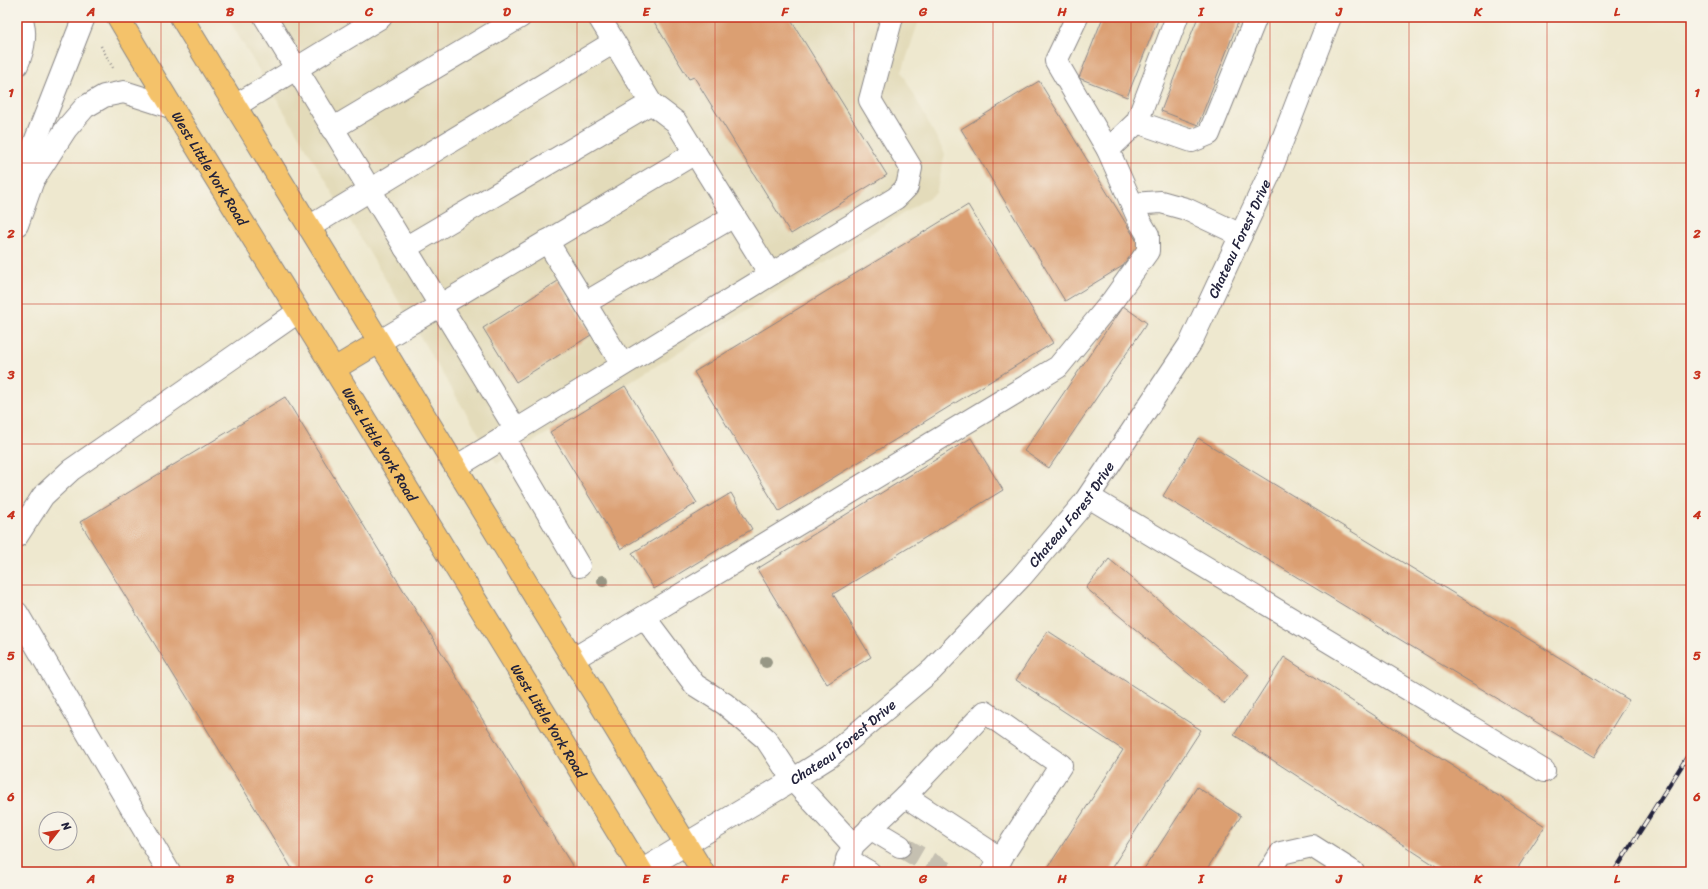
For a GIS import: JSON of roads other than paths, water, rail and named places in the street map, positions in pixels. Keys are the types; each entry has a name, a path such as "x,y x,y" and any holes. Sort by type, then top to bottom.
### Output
{"main road":[{"name":"West Little York Road","path":"118,17 171,107 334,370 641,872"},
{"path":"181,17 703,872"},
{"path":"334,370 379,342"}],"street":[{"path":"17,64 21,56 25,32 21,17"},
{"path":"33,180 33,147 84,17"},
{"path":"266,17 332,129 440,306 579,566"},
{"path":"235,106 381,17"},
{"path":"332,129 520,17"},
{"path":"599,17 651,103 676,122 770,274"},
{"path":"456,467 622,364 896,198 907,186 911,168 870,100 892,17"},
{"path":"573,659 1058,367 1113,300 1148,251 1148,235 1132,204 1108,150 1056,61 1077,17"},
{"path":"1108,150 1137,122 1177,17"},
{"path":"1137,122 1192,141 1209,134 1256,17"},
{"name":"Chateau Forest Drive","path":"641,872 829,757 932,670 1022,577 1089,497 1190,344 1269,175 1330,17"},
{"path":"309,227 614,42"},
{"path":"17,225 33,180 66,129 84,107 104,96 124,92 171,107"},
{"path":"405,248 651,103"},
{"path":"379,342 695,153"},
{"path":"1132,204 1160,202 1186,210 1241,235"},
{"path":"585,303 734,216"},
{"path":"547,241 622,364"},
{"path":"17,536 43,496 71,470 298,312"},
{"path":"1089,497 1544,771"},
{"path":"17,613 169,872"},
{"path":"644,617 695,685 725,704 766,739 848,859 869,872"},
{"path":"848,859 870,828 905,796 985,712 1061,766 997,865 905,796"},
{"path":"870,828 900,846"},
{"path":"1269,872 1281,853 1312,846 1353,872"}],"tunnel":[{"path":"900,846 945,872"}],"railway":[{"path":"1614,872 1691,751"}]}
